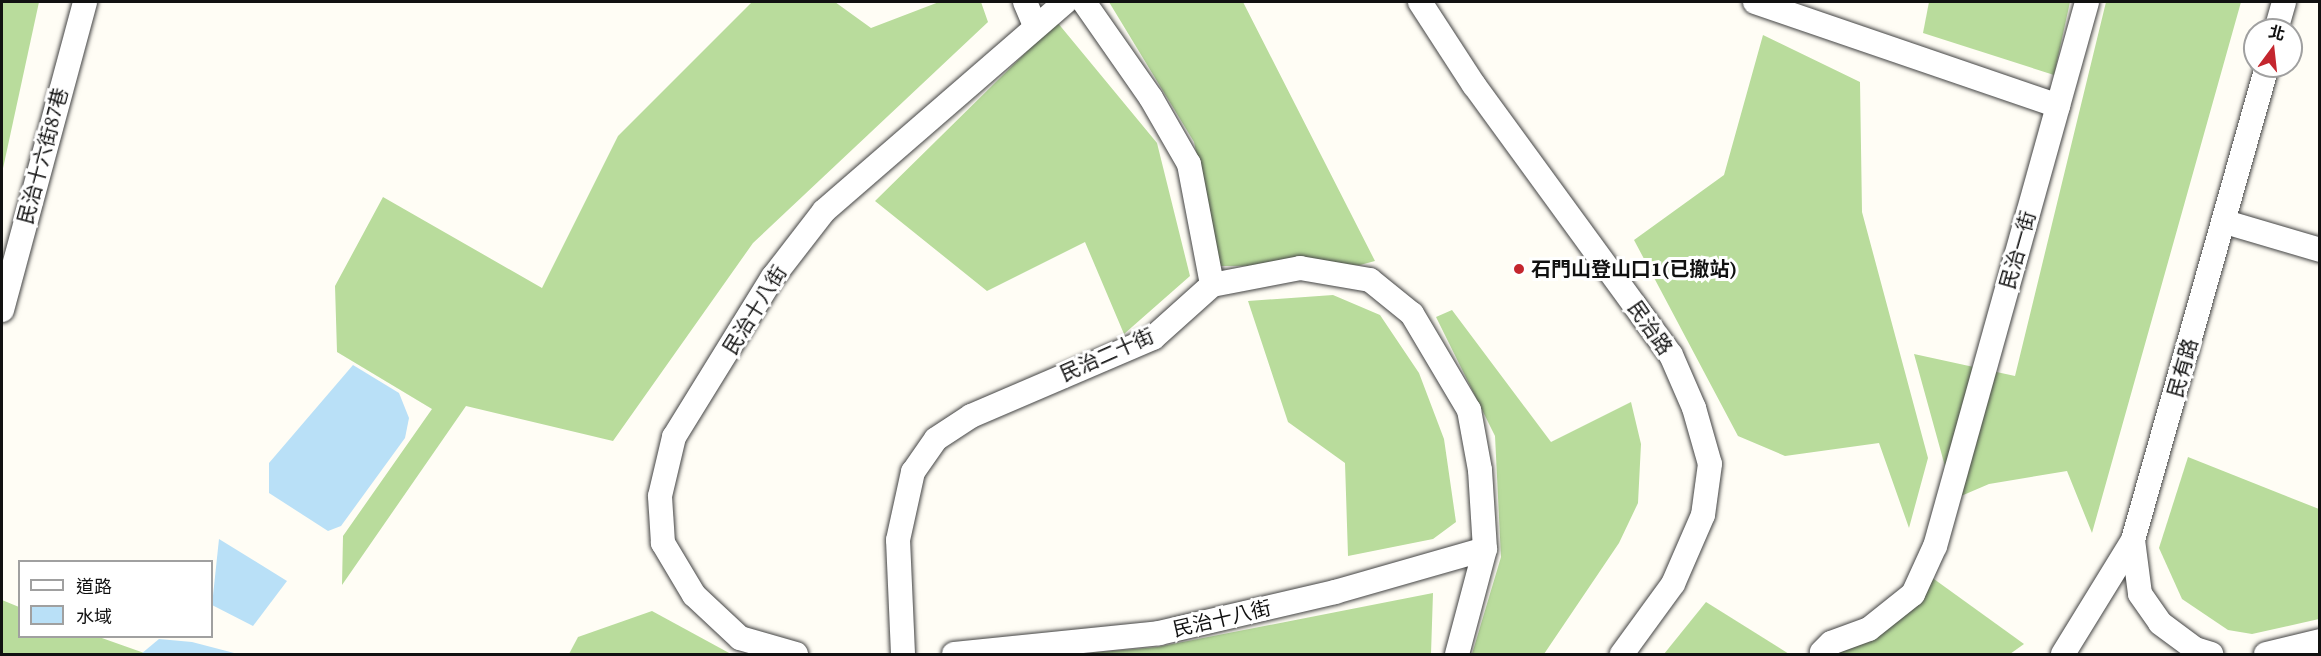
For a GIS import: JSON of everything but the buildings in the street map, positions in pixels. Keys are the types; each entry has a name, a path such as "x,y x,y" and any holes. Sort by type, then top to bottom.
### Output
{"street":[{"name":"民治十六街87巷","path":"2,310 85,2"},
{"path":"1025,2 1035,25"},
{"name":"民治十八街","path":"796,654 740,638 694,595 663,543 660,496 674,437 773,277 824,210 1035,25 1065,2"},
{"path":"1084,2 1151,98 1189,164 1212,285 1300,268 1370,280 1412,314 1469,410 1480,470 1485,549 1456,654"},
{"name":"民治路","path":"1420,2 1474,85 1671,355 1694,408 1710,464 1703,515 1673,584 1622,654"},
{"path":"1755,2 1797,9 2058,106"},
{"name":"民治一街","path":"1822,652 1831,643 1869,629 1913,594 1935,546 2087,2"},
{"path":"2279,18 2284,2"},
{"name":"民有路","path":"2063,654 2133,540 2225,222 2264,78"},
{"path":"2225,222 2319,250"},
{"name":"民治二十街","path":"903,654 898,540 913,472 936,439 971,416 1153,338 1212,285"},
{"path":"2133,540 2140,594 2160,623 2195,649 2211,654"},
{"name":"民治十八街","path":"954,654 1159,633 1335,592 1485,549"},
{"path":"2266,654 2319,641"}],"green space":[{"path":"2,2 39,2 2,173"},
{"path":"752,2 835,2 871,28 939,2 981,2 988,22 753,243 613,441 466,406 342,585 343,536 432,409 337,352 335,286 383,197 542,288 618,136"},
{"path":"1109,2 1243,2 1375,261 1360,265 1220,266 1194,142"},
{"path":"1929,2 2070,2 2054,75 1923,33"},
{"path":"2106,2 2241,2 2092,533 2067,471 1989,484 1954,499 1914,354 2015,376"},
{"path":"1057,22 1157,143 1190,276 1124,334 1085,242 987,291 875,201"},
{"path":"1763,35 1860,82 1862,212 1928,458 1909,528 1879,443 1785,456 1738,436 1634,240 1724,175"},
{"path":"1333,295 1380,315 1419,373 1444,439 1456,522 1433,539 1348,556 1345,463 1288,422 1248,301"},
{"path":"1452,310 1551,442 1631,402 1641,444 1638,503 1619,543 1544,654 1472,654 1501,557 1495,436 1436,317"},
{"path":"2188,457 2319,509 2319,619 2252,634 2228,630 2182,599 2159,548"},
{"path":"1927,574 2024,644 2010,654 1825,654"},
{"path":"1433,593 1431,654 1078,654 1157,647"},
{"path":"2,600 18,607 18,638 102,638 147,654 2,654"},
{"path":"1706,602 1789,654 1664,654"},
{"path":"652,611 731,654 569,654 578,637"}],"water":[{"path":"353,365 399,393 409,418 405,438 341,526 328,531 269,493 269,463"},
{"path":"219,539 287,581 253,626 213,606"},
{"path":"159,639 192,642 238,654 141,654"}],"place":[{"name":"石門山登山口1(已撤站)","path":"1519,269"}]}
